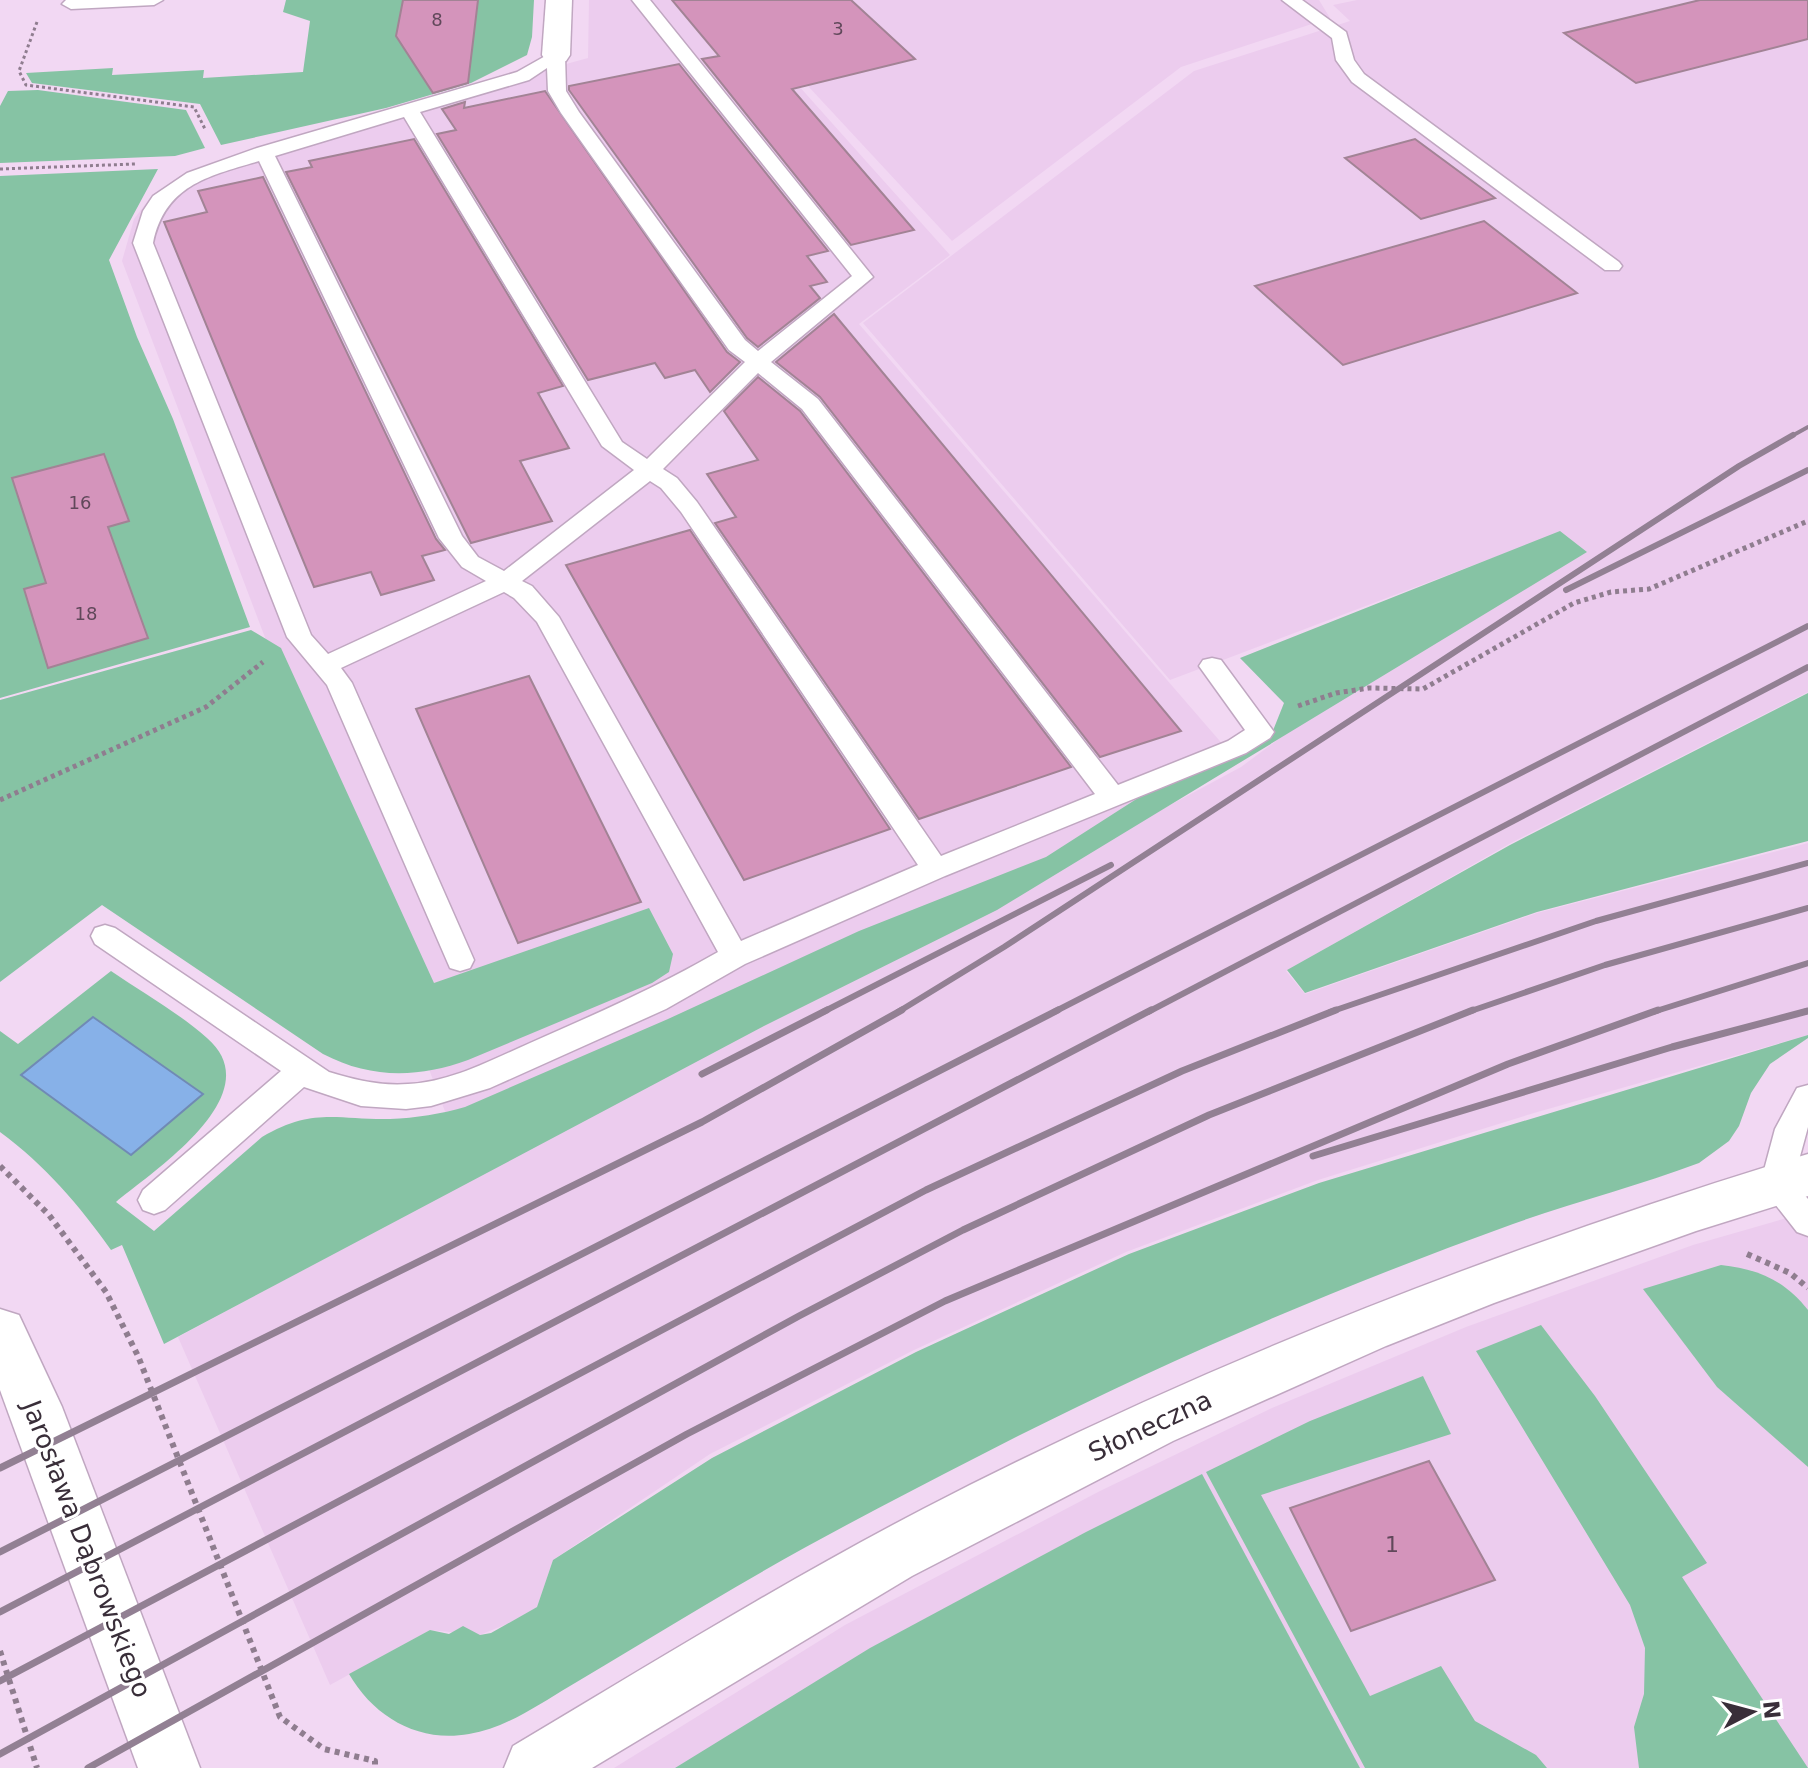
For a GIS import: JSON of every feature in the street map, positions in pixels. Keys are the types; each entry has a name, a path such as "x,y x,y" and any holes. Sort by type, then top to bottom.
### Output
{"street":[{"path":"556,55 559,0"},
{"name":"Słoneczna","path":"535,1768 832,1590 942,1530 1168,1416 1420,1306 1615,1235 1797,1194"},
{"name":"Jarosława Dąbrowskiego","path":"0,1332 35,1407 169,1768"}],"lane":[{"path":"71,4 154,0"},
{"path":"327,664 505,582 649,470 756,363 863,277 641,0"},
{"path":"1291,0 1340,36 1345,60 1358,78 1612,266"},
{"path":"460,960 339,683 327,664 308,651 299,637 143,243 146,219 161,198 189,179 264,152 523,76 556,55"},
{"path":"556,55 557,91 570,113 737,345 756,363 791,385 810,404 1114,799"},
{"path":"410,111 613,446 669,483 689,507 935,869"},
{"path":"264,152 451,538 470,562 523,592 547,617 735,956"},
{"path":"105,936 302,1071 338,1089 382,1097 406,1097 453,1088 656,1001 735,956 935,869 1237,747 1261,732 1212,666"},
{"path":"154,1200 302,1071"},
{"path":"1797,1194 1791,1129 1808,1097"}],"path":[{"path":"0,169 159,163 224,165 194,107 26,85 19,71 39,17"},
{"path":"1261,732 1294,707 1336,693 1369,688 1423,689 1574,603 1611,592 1649,589 1808,521"},
{"path":"0,800 206,707 299,637"},
{"path":"0,1166 49,1215 106,1292 138,1356 280,1717 324,1749 375,1761 375,1768"},
{"path":"0,1651 37,1768"}],"shaded area":[{"path":"589,0 722,0 950,255 859,324 1238,762 465,1164 122,261 134,219 150,198 182,175 262,148 588,58"},
{"path":"728,0 1319,0 1330,18 1181,67 952,241"},
{"path":"1357,0 1808,0 1808,692 1509,844 1286,971 1305,994 1537,913 1808,843 1808,1035 1534,1113 1318,1180 1126,1252 914,1350 710,1454 553,1560 537,1607 509,1623 480,1635 430,1630 330,1685 178,1337 1241,767 1556,534 1170,680 863,323 1194,71 1350,21 1333,5"},
{"path":"1808,1212 1808,1768 614,1768 845,1625 1100,1491 1272,1408 1466,1327 1693,1245"}],"green space":[{"path":"286,0 534,0 532,37 527,55 471,83 386,108 221,145 200,104 32,83 26,73 113,68 112,75 204,70 203,78 303,72 310,21 283,12"},
{"path":"38,90 186,110 205,148 175,156 0,163 0,106 8,91"},
{"path":"158,169 109,260 137,337 173,419 250,627 0,698 0,176"},
{"path":"1560,531 1587,552 997,910 766,1025 164,1344 122,1245 111,1250 60,1186 0,1132 0,1031 18,1044 111,971 196,1029 223,1060 225,1083 217,1106 200,1129 116,1202 154,1231 262,1137 280,1128 311,1118 400,1118 465,1107 668,1019 859,931 1046,857 1152,789 1270,738 1284,703 1240,658"},
{"path":"251,630 281,648 434,983 649,908 673,954 669,972 652,983 468,1060 413,1073 377,1072 323,1054 102,905 0,982 0,700"},
{"path":"1808,693 1808,841 1537,912 1305,993 1287,970 1510,845"},
{"path":"1808,1035 1770,1064 1751,1093 1739,1126 1729,1141 1699,1163 1513,1224 1377,1276 1242,1331 1109,1391 807,1546 509,1721 483,1731 450,1736 415,1730 399,1724 371,1703 349,1674 430,1630 449,1634 463,1626 480,1635 491,1633 537,1607 553,1560 712,1458 916,1352 1129,1254 1319,1183"},
{"path":"1721,1265 1769,1278 1789,1291 1808,1310 1808,1467 1717,1387 1643,1289"},
{"path":"1541,1325 1595,1396 1707,1563 1682,1577 1808,1768 1639,1768 1634,1727 1644,1694 1645,1648 1630,1605 1476,1351"},
{"path":"1423,1376 1451,1434 1261,1495 1370,1696 1441,1666 1475,1721 1536,1755 1547,1768 1365,1768 1206,1472 1310,1421"},
{"path":"1202,1474 1360,1768 675,1768 870,1648 1086,1532"}],"water":[{"path":"93,1017 203,1094 131,1155 21,1075"}],"building":[{"path":"403,0 478,0 468,83 433,93 396,36"},
{"path":"672,0 851,0 915,59 792,89 914,230 851,245 702,59 719,56"},
{"path":"1700,0 1808,0 1808,39 1636,83 1564,33"},
{"path":"679,64 828,251 807,256 827,282 810,286 820,298 758,347 747,338 569,90 569,86"},
{"path":"545,91 727,352 740,362 710,392 695,370 665,378 655,363 588,380 437,134 456,130 442,109 465,102 464,108"},
{"path":"414,139 563,386 538,393 569,448 520,461 552,521 471,543 286,172 312,167 309,161"},
{"path":"1415,139 1495,198 1421,219 1345,158"},
{"path":"263,177 436,539 445,550 422,556 434,580 381,595 371,572 314,587 164,222 207,212 198,191"},
{"path":"1484,221 1577,293 1343,365 1255,286"},
{"path":"834,314 1181,731 1100,757 820,397 776,362"},
{"path":"758,377 800,411 1071,767 919,819 715,523 736,517 707,474 758,460 724,411"},
{"path":"104,454 129,521 108,527 148,638 48,668 24,589 46,583 12,478"},
{"path":"690,530 890,829 744,880 566,565"},
{"path":"529,676 641,902 518,943 416,709"},
{"path":"1429,1461 1495,1580 1351,1631 1290,1508"}],"railway":[{"path":"1790,437 1808,427"},
{"path":"898,1012 1004,947 1739,466 1793,435"},
{"path":"1566,590 1808,470"},
{"path":"1054,1012 1808,626"},
{"path":"1148,1012 1808,667"},
{"path":"1330,1012 1596,921 1808,863"},
{"path":"823,1012 1111,865"},
{"path":"1468,1012 1605,965 1808,908"},
{"path":"1653,1012 1808,963"},
{"path":"702,1074 827,1010"},
{"path":"0,1468 702,1122 902,1010"},
{"path":"0,1552 1058,1010"},
{"path":"0,1612 1151,1010"},
{"path":"0,1681 926,1190 1182,1071 1336,1010"},
{"path":"0,1754 799,1316 963,1230 1209,1115 1473,1010"},
{"path":"88,1768 687,1434 945,1301 1508,1064 1658,1010"},
{"path":"1313,1156 1672,1047 1808,1011 1804,1012"}]}
